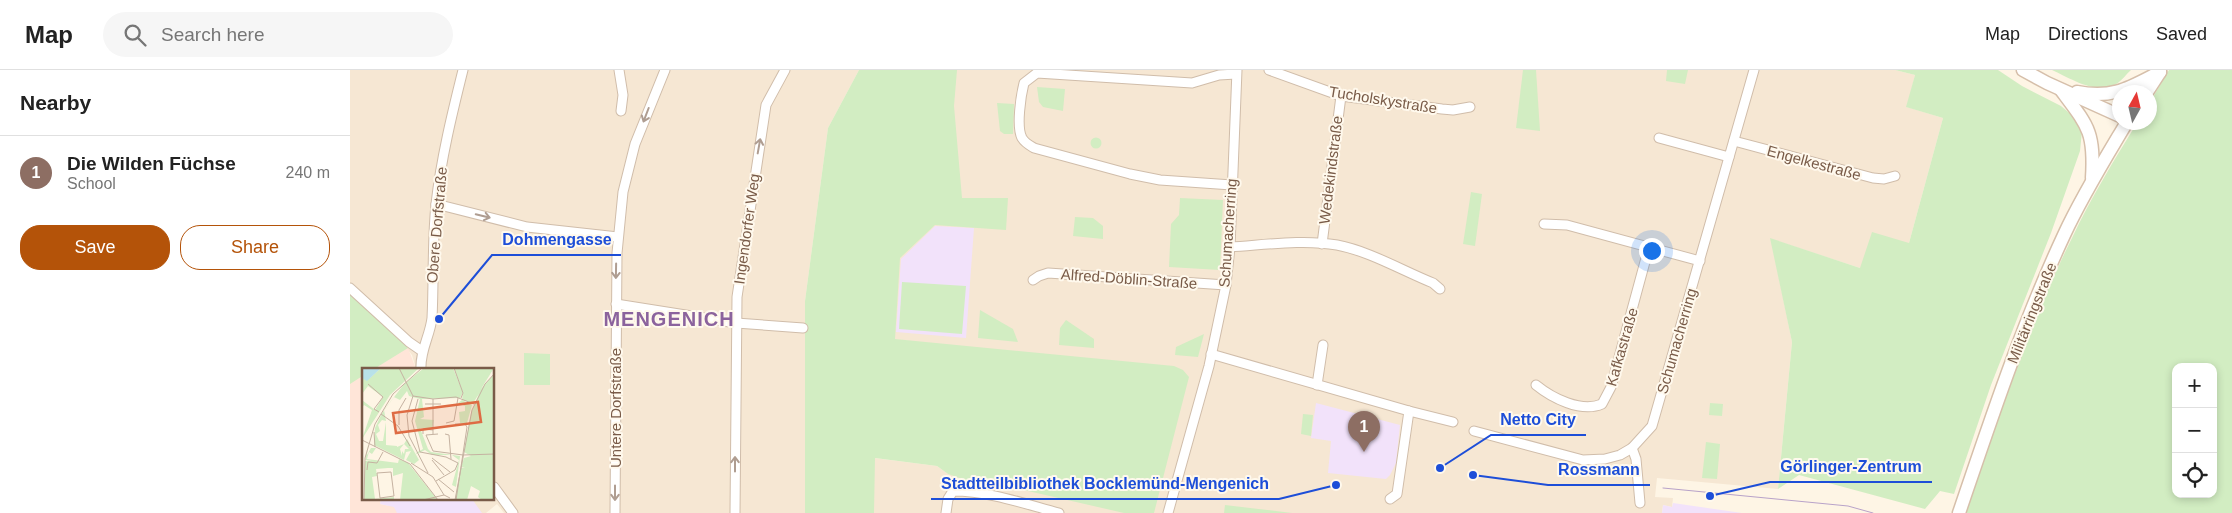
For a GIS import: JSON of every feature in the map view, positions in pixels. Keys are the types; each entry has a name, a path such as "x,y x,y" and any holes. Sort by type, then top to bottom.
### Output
{"main road":[{"path":"2022,70 2112,112"},
{"path":"2060,88 2092,95 2119,92 2161,71"},
{"path":"2152,85 2161,71"},
{"path":"2060,88 2090,131 2094,154 2092,180"},
{"name":"Militärringstraße","path":"1959,513 2006,375 2063,235 2092,180 2122,130"}],"street":[{"name":"Obere Dorfstraße","path":"422,368 422,351 431,321 432,250 436,204 442,163 463,70"},
{"path":"619,70 623,95 621,112"},
{"name":"Untere Dorfstraße","path":"615,513 616,304 618,237 623,192 635,144 665,70"},
{"name":"Ingendorfer Weg","path":"735,513 737,296 766,105 785,70"},
{"name":"Tucholskystraße","path":"1269,70 1341,96 1442,110 1458,110 1470,107"},
{"name":"Schumacherring","path":"1474,431 1583,460 1605,459 1620,455 1632,448 1652,426 1754,70"},
{"path":"1232,185 1160,180 1130,174 1034,148 1025,143 1021,136 1020,127 1024,83 1037,73 1192,83 1236,72"},
{"name":"Schumacherring","path":"1168,513 1212,354 1226,285 1230,247 1236,72"},
{"name":"Wedekindstraße","path":"1322,244 1341,96"},
{"path":"1659,138 1729,157"},
{"name":"Engelkestraße","path":"1734,141 1873,178 1884,179 1894,176"},
{"path":"436,204 527,227 618,237"},
{"path":"1544,224 1567,225 1700,261"},
{"path":"1230,247 1322,244 1356,250 1434,283 1440,289"},
{"name":"Kafkastraße","path":"1536,385 1559,400 1588,407 1602,404 1611,387 1649,248"},
{"name":"Alfred-Döblin-Straße","path":"1033,280 1048,273 1226,285"},
{"path":"350,288 409,342 422,351"},
{"path":"616,304 736,323 803,328"},
{"path":"1317,385 1324,345"},
{"path":"1212,354 1409,411 1454,422"},
{"path":"1390,499 1397,494 1409,411"},
{"path":"1632,448 1636,460 1640,503"},
{"path":"495,488 513,513"},
{"path":"946,513 948,499 953,491 964,491 1018,502 1059,513"}],"shaded area":[{"path":"350,70 859,70 828,128 805,301 805,513 504,513 497,504 486,513 397,513 382,500 495,500 495,368 416,368 412,355 399,339 350,294"},
{"path":"924,70 1895,70 1915,75 1907,107 1943,118 1909,243 1860,268 1771,239 1792,342 1778,489 1657,478 1655,497 1673,498 1672,507 1663,505 1662,513 874,513 874,458 937,466 948,474 960,477 955,346 854,335"},
{"path":"935,226 974,228 966,338 896,332 901,259"},
{"path":"350,294 408,348 416,368 362,368 362,500 381,500 380,504 395,507 397,513 350,513"},
{"path":"1316,403 1400,425 1396,463 1386,479 1328,473 1331,441 1311,438"},
{"path":"381,500 473,500 482,513 397,513 394,507 380,504"},
{"path":"1673,503 1742,513 1662,513 1663,505 1672,507"}],"green space":[{"path":"859,70 957,70 954,106 962,198 1008,198 1006,230 935,225 900,258 895,339 1174,366 1183,370 1189,377 1154,513 1124,513 1002,485 965,480 948,474 937,466 875,458 874,513 805,513 805,301 828,128"},
{"path":"1523,70 1536,70 1540,131 1516,128"},
{"path":"1667,70 1688,70 1685,84 1666,81"},
{"path":"1895,70 1998,70 2022,86 2061,106 2074,117 2082,131 2080,151 2051,233 1991,385 1954,494 1940,491 1925,509 1799,475 1778,489 1792,342 1770,238 1860,268 1872,232 1909,243 1943,118 1906,107 1915,75"},
{"path":"2052,70 2131,70 2120,81 2109,87 2092,87"},
{"path":"2169,70 2232,70 2232,513 1966,513 1989,443 2041,305 2079,223 2133,130 2157,130 2157,90"},
{"path":"1037,87 1065,89 1063,111 1043,107 1039,102"},
{"path":"997,103 1014,104 1013,134 1004,134 1000,131"},
{"path":"1096,137 1102,143 1096,149 1090,143"},
{"path":"1471,192 1482,194 1475,246 1463,244"},
{"path":"1180,198 1223,200 1220,270 1169,267 1171,224 1179,215"},
{"path":"1075,217 1093,218 1103,226 1103,239 1073,236"},
{"path":"902,282 966,286 962,334 899,329"},
{"path":"350,294 408,348 376,368 362,368 362,376 350,384"},
{"path":"980,310 1013,329 1018,342 978,338"},
{"path":"1066,320 1094,339 1094,348 1059,345 1060,328"},
{"path":"1204,334 1198,357 1175,355 1176,347"},
{"path":"524,353 550,354 550,385 524,385"},
{"path":"1710,403 1723,404 1722,416 1709,415"},
{"path":"1303,414 1313,415 1311,436 1301,434"},
{"path":"1706,442 1720,444 1717,479 1702,478"},
{"path":"1225,505 1292,513 1224,513"}],"tram line":[{"path":"1663,488 1848,506 1873,513"}],"place":[{"name":"Dohmengasse","path":"439,319"},
{"name":"Die Wilden Füchse","path":"1364,452"},
{"name":"Netto City","path":"1440,468"},
{"name":"Rossmann","path":"1473,475"},
{"name":"Stadtteilbibliothek Bocklemünd-Mengenich","path":"1336,485"},
{"name":"Görlinger-Zentrum","path":"1710,496"}],"district":[{"name":"MENGENICH","path":"669,319"}]}
